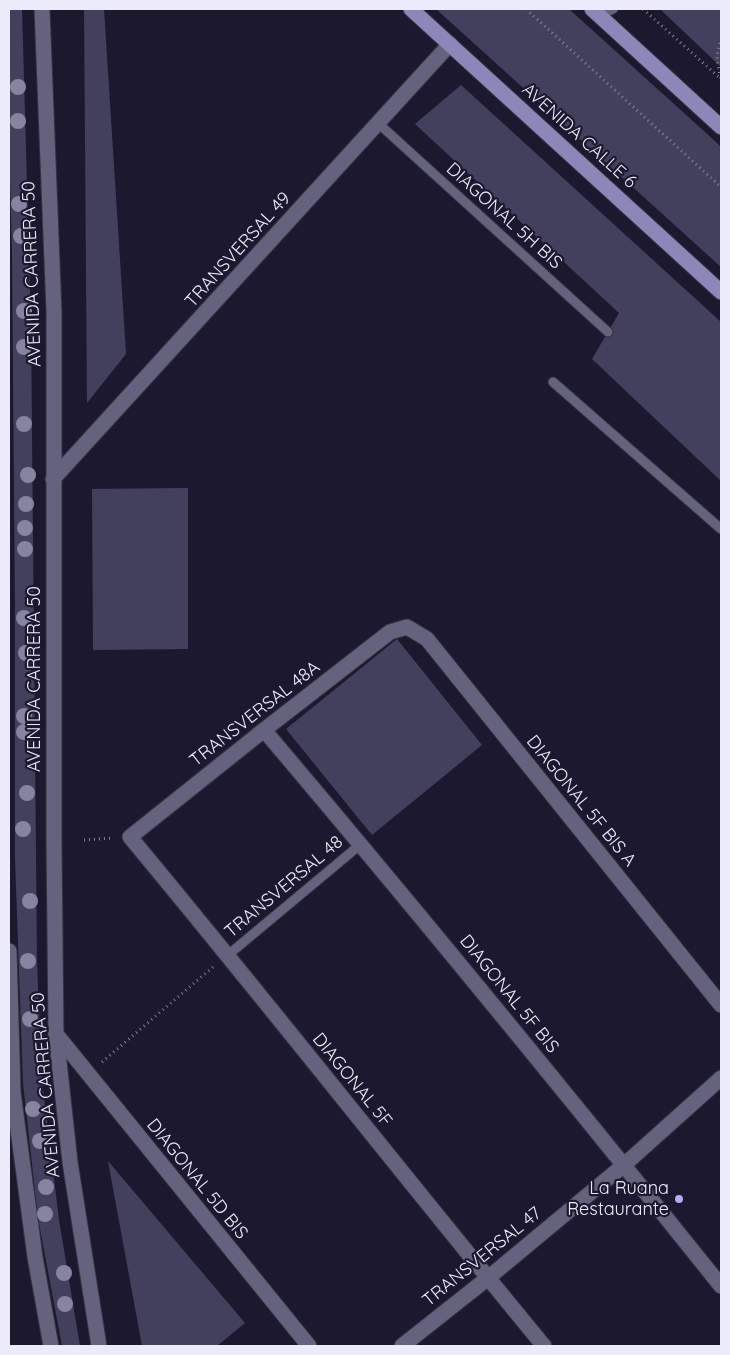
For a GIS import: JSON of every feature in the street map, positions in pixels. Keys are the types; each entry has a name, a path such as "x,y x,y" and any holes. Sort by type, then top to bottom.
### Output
{"main road":[{"name":"AVENIDA CALLE 6","path":"411,9 721,292"},
{"path":"601,11 721,127"}],"street":[{"name":"AVENIDA CARRERA 50","path":"42,9 54,312 56,1034 70,1162 99,1346"},
{"name":"TRANSVERSAL 49","path":"53,479 450,44"},
{"name":"TRANSVERSAL 48A","path":"130,837 390,632 407,627"},
{"name":"DIAGONAL 5F BIS A","path":"407,627 427,639 721,1005"},
{"name":"DIAGONAL 5F BIS","path":"264,730 361,844 721,1286"},
{"name":"DIAGONAL 5F","path":"130,837 228,955 544,1346"},
{"name":"AVENIDA CARRERA 50","path":"9,951 13,1092 36,1257 51,1346"},
{"name":"DIAGONAL 5D BIS","path":"56,1034 309,1346"},
{"name":"TRANSVERSAL 47","path":"402,1346 488,1278 624,1165 721,1078"}],"lane":[{"name":"DIAGONAL 5H BIS","path":"379,124 608,332"},
{"path":"553,382 721,529"},
{"name":"TRANSVERSAL 48","path":"228,955 361,844"}],"path":[{"path":"526,9 721,187"},
{"path":"643,9 721,79 716,63 717,51 721,41"},
{"path":"84,840 130,837"},
{"path":"88,1073 228,955"}],"shaded area":[{"path":"9,9 22,9 31,326 37,962 42,1081 59,1220 80,1346 62,1346 38,1218 23,1083 15,858 15,613"},
{"path":"84,9 104,9 126,354 87,403"},
{"path":"436,9 569,9 716,142 721,147 721,267"},
{"path":"660,9 721,9 721,67"},
{"path":"461,85 721,322 721,481 592,359 619,313 415,124"},
{"path":"188,488 188,649 93,650 92,489"},
{"path":"397,639 482,745 372,835 286,729"},
{"path":"108,1161 245,1323 217,1346 142,1346"}],"place":[{"name":"La Ruana Restaurante","path":"679,1199"}]}
